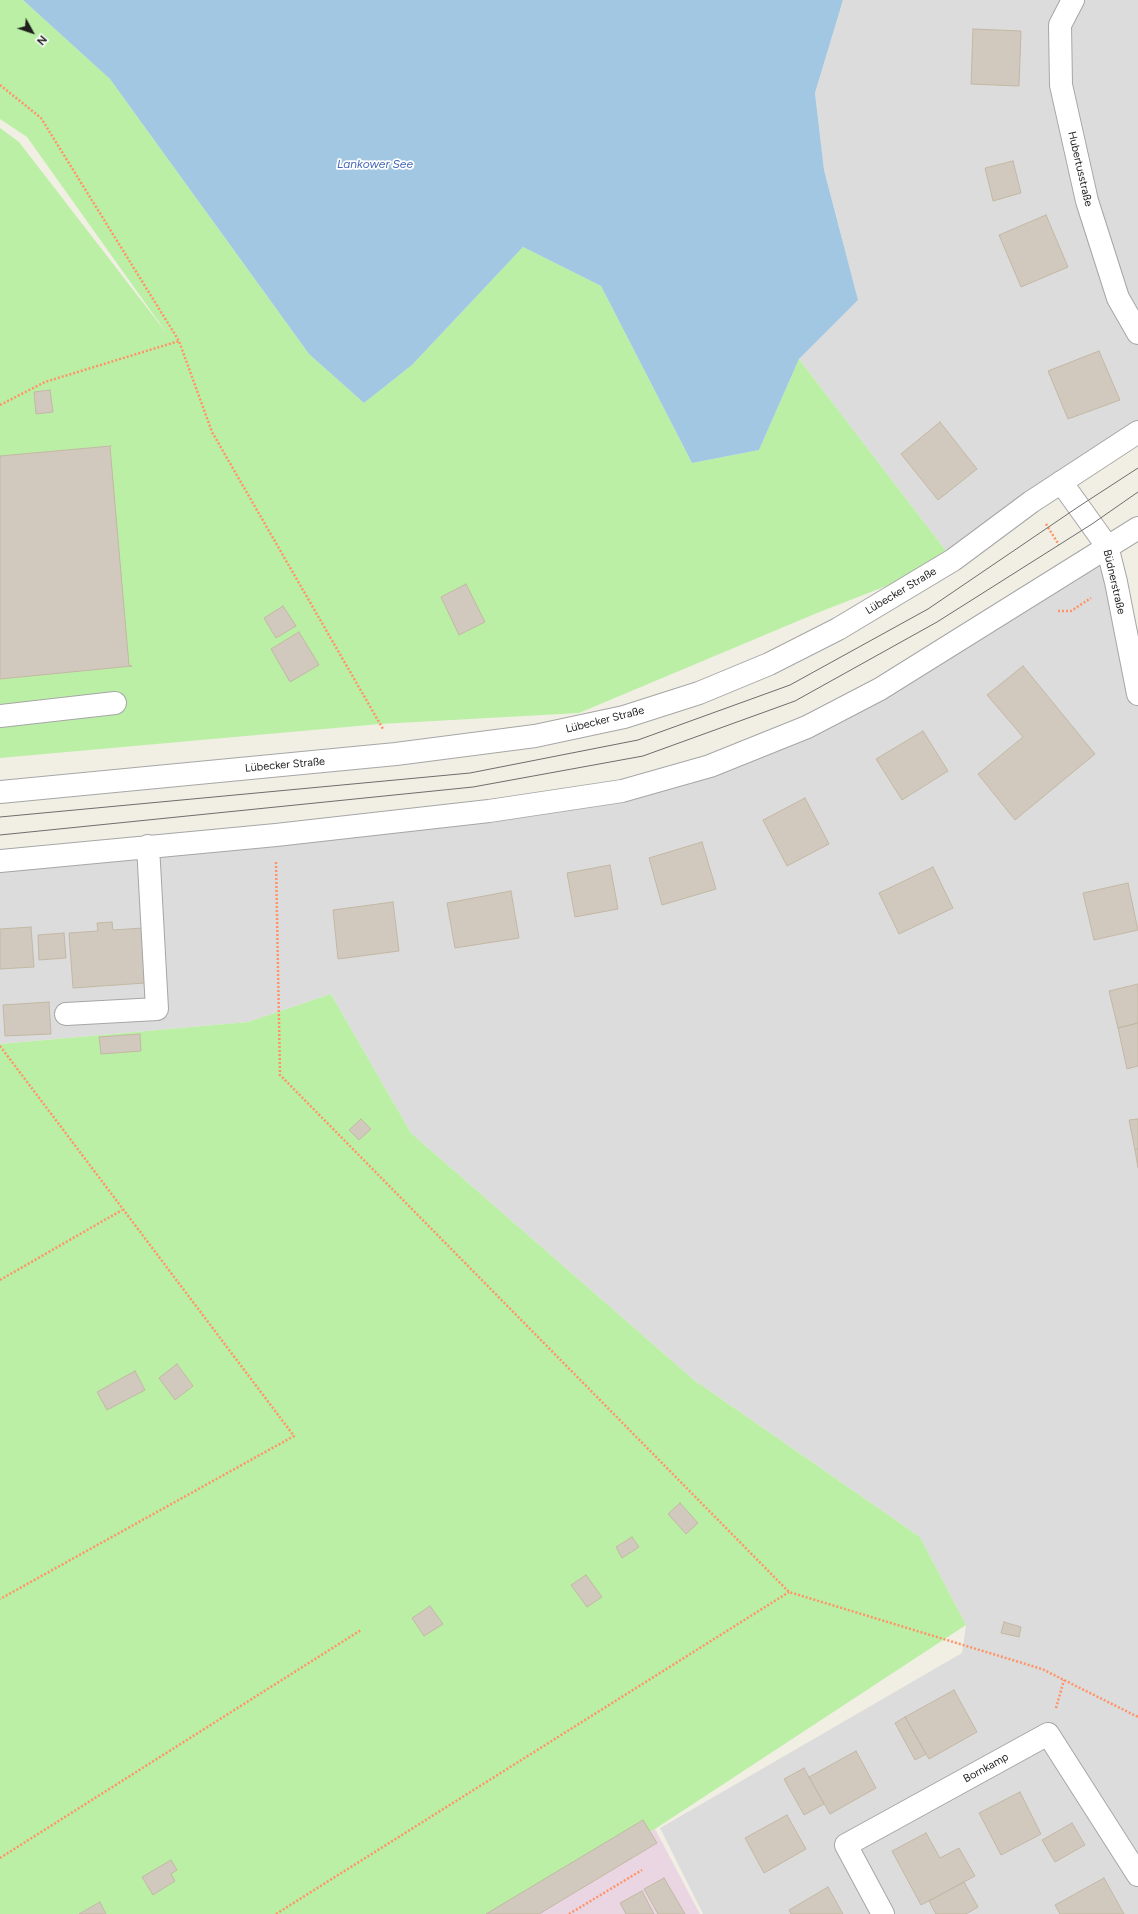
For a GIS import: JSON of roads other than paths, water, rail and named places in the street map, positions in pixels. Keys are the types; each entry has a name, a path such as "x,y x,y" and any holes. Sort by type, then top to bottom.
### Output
{"street":[{"name":"Hubertusstraße","path":"1072,0 1060,25 1061,85 1087,201 1118,298 1138,333"},
{"name":"Lübecker Straße","path":"0,792 396,754 542,734 624,717 699,693 769,664 838,629 953,560 1031,502 1138,432"},
{"name":"Büdnerstraße","path":"1061,482 1107,546 1116,582 1138,694"},
{"path":"0,861 276,835 489,811 622,790 710,766 808,727 880,689 1138,528"},
{"path":"0,716 115,702"},
{"path":"66,1014 157,1009 148,846"},
{"name":"Bornkamp","path":"883,1914 846,1845 1048,1734 1138,1875"}],"water":[{"name":"Lankower See","path":"23,0 843,0 815,93 824,170 858,300 799,359 759,450 692,463 601,286 523,247 412,365 364,403 309,354 110,79"}],"tram line":[{"path":"0,817 470,773 638,740 790,685 928,609 1138,468"},
{"path":"0,835 473,787 643,756 795,701 937,622 1092,524 1138,492"}]}
